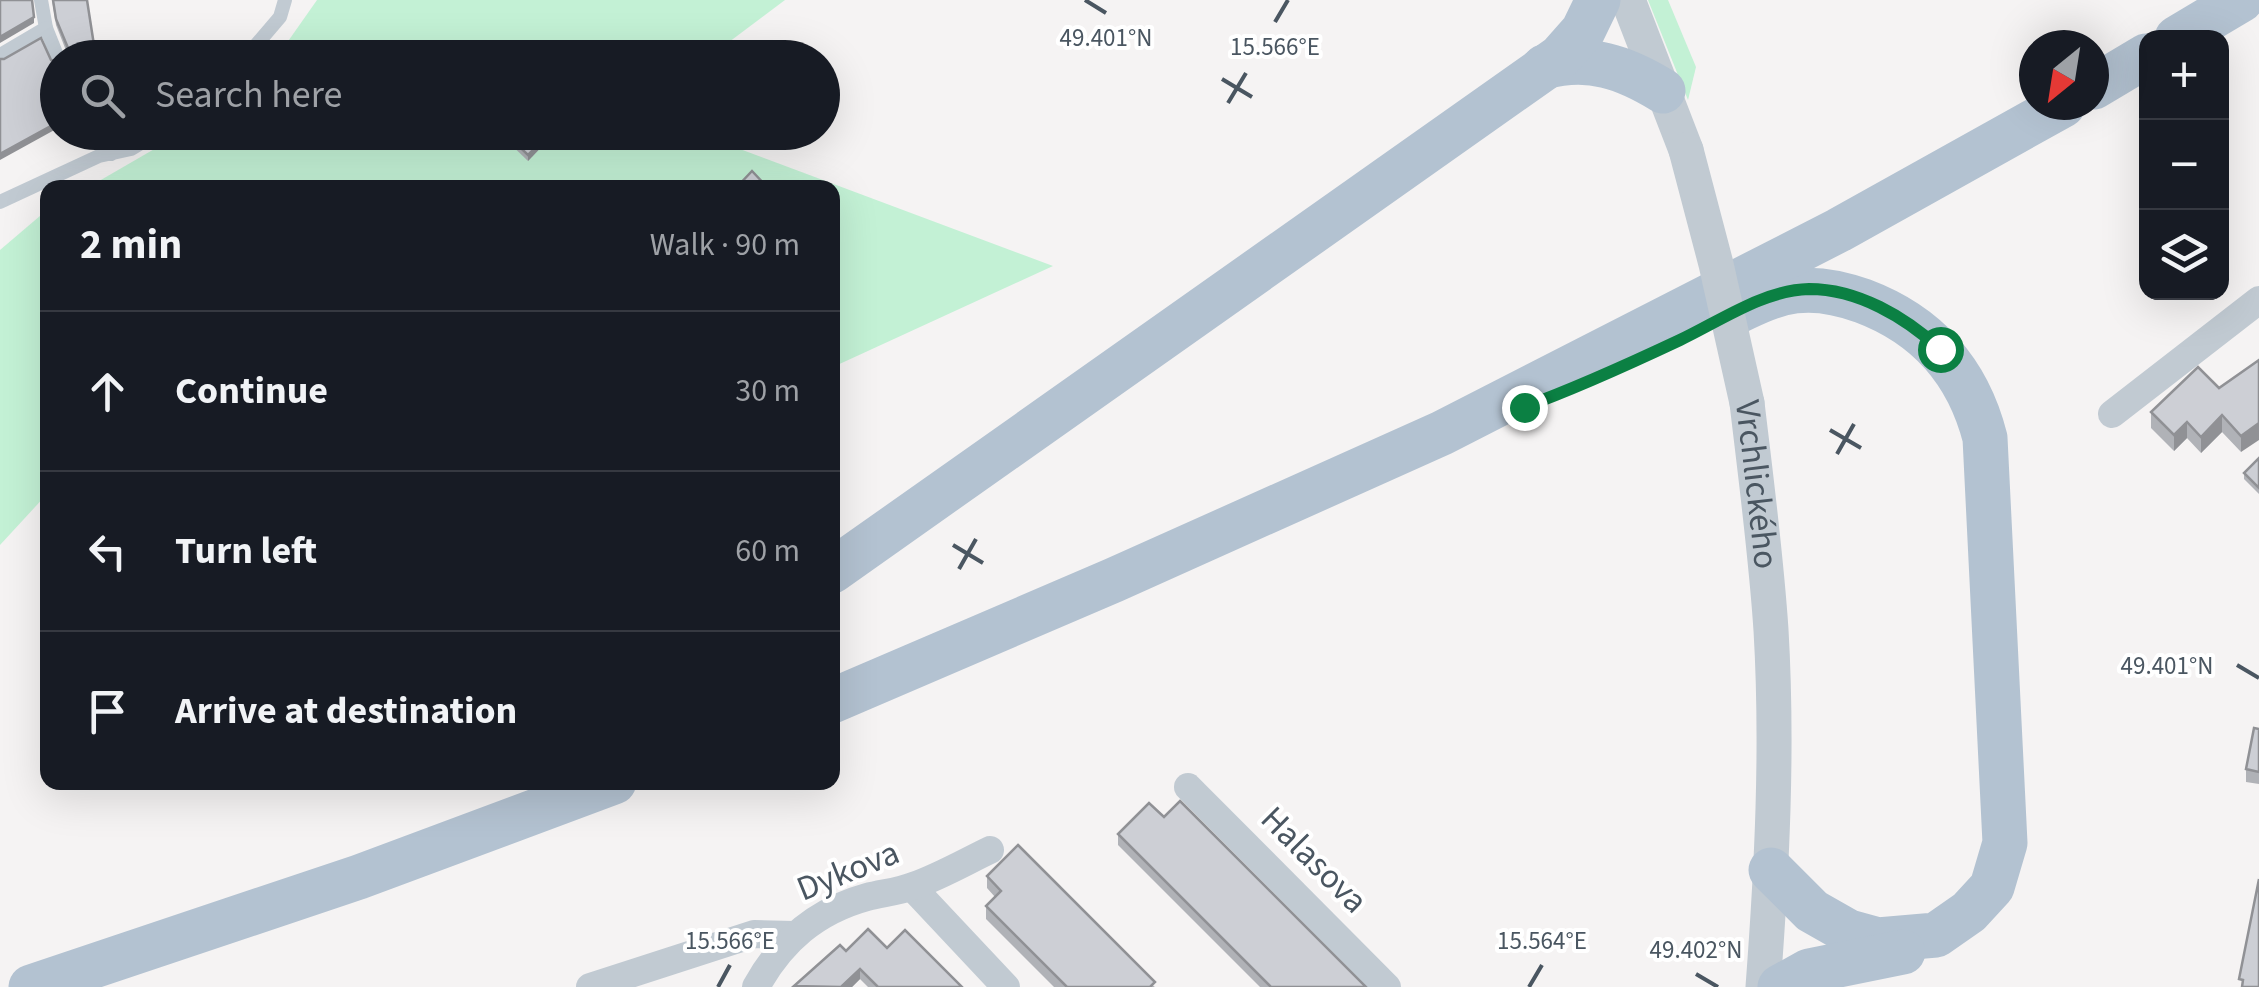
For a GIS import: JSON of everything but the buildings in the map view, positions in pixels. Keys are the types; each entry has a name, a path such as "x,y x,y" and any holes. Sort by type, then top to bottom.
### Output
{"main road":[{"path":"840,565 1544,67 1572,46 1598,0"},
{"path":"2191,30 2241,0"},
{"path":"1544,67 1587,60 1627,72 1664,91"},
{"path":"2109,78 2139,60"},
{"path":"840,698 1442,433 1839,230 2035,120"},
{"path":"1442,433 1571,390 1783,292 1812,289 1853,297 1902,318 1940,349 1960,375 1978,407 1985,438 2005,843 2000,868 1992,886 1969,912 1936,935 1898,955 1809,971 1780,987"},
{"path":"122,958 504,790"},
{"path":"31,987 359,877 593,790"},
{"path":"1772,870 1812,911 1849,932 1878,940 1936,935"}],"street":[{"name":"Vrchlického","path":"1628,0 1686,150 1747,404 1771,633 1774,728 1772,870 1763,987"},
{"path":"2112,414 2259,300"},
{"name":"Halasova","path":"1188,787 1387,987"},
{"name":"Dykova","path":"756,987 772,960 817,917 862,898 912,887 990,850"},
{"path":"912,887 1006,987"},
{"path":"590,987 754,934 794,935"}],"lane":[{"path":"41,0 51,40"},
{"path":"260,40 280,17 285,0"},
{"path":"0,56 46,28"},
{"path":"109,150 111,154"},
{"path":"51,180 127,150"},
{"path":"0,202 40,185"}],"green space":[{"path":"317,0 785,0 732,40 289,40"},
{"path":"1648,0 1668,0 1696,67 1688,100"},
{"path":"153,150 743,150 823,180 101,180"},
{"path":"840,186 1053,266 840,364"},
{"path":"40,216 40,502 0,545 0,250"}],"route":[{"path":"1524,407 1571,390 1783,292 1812,289 1878,306 1902,318 1940,349"}]}
